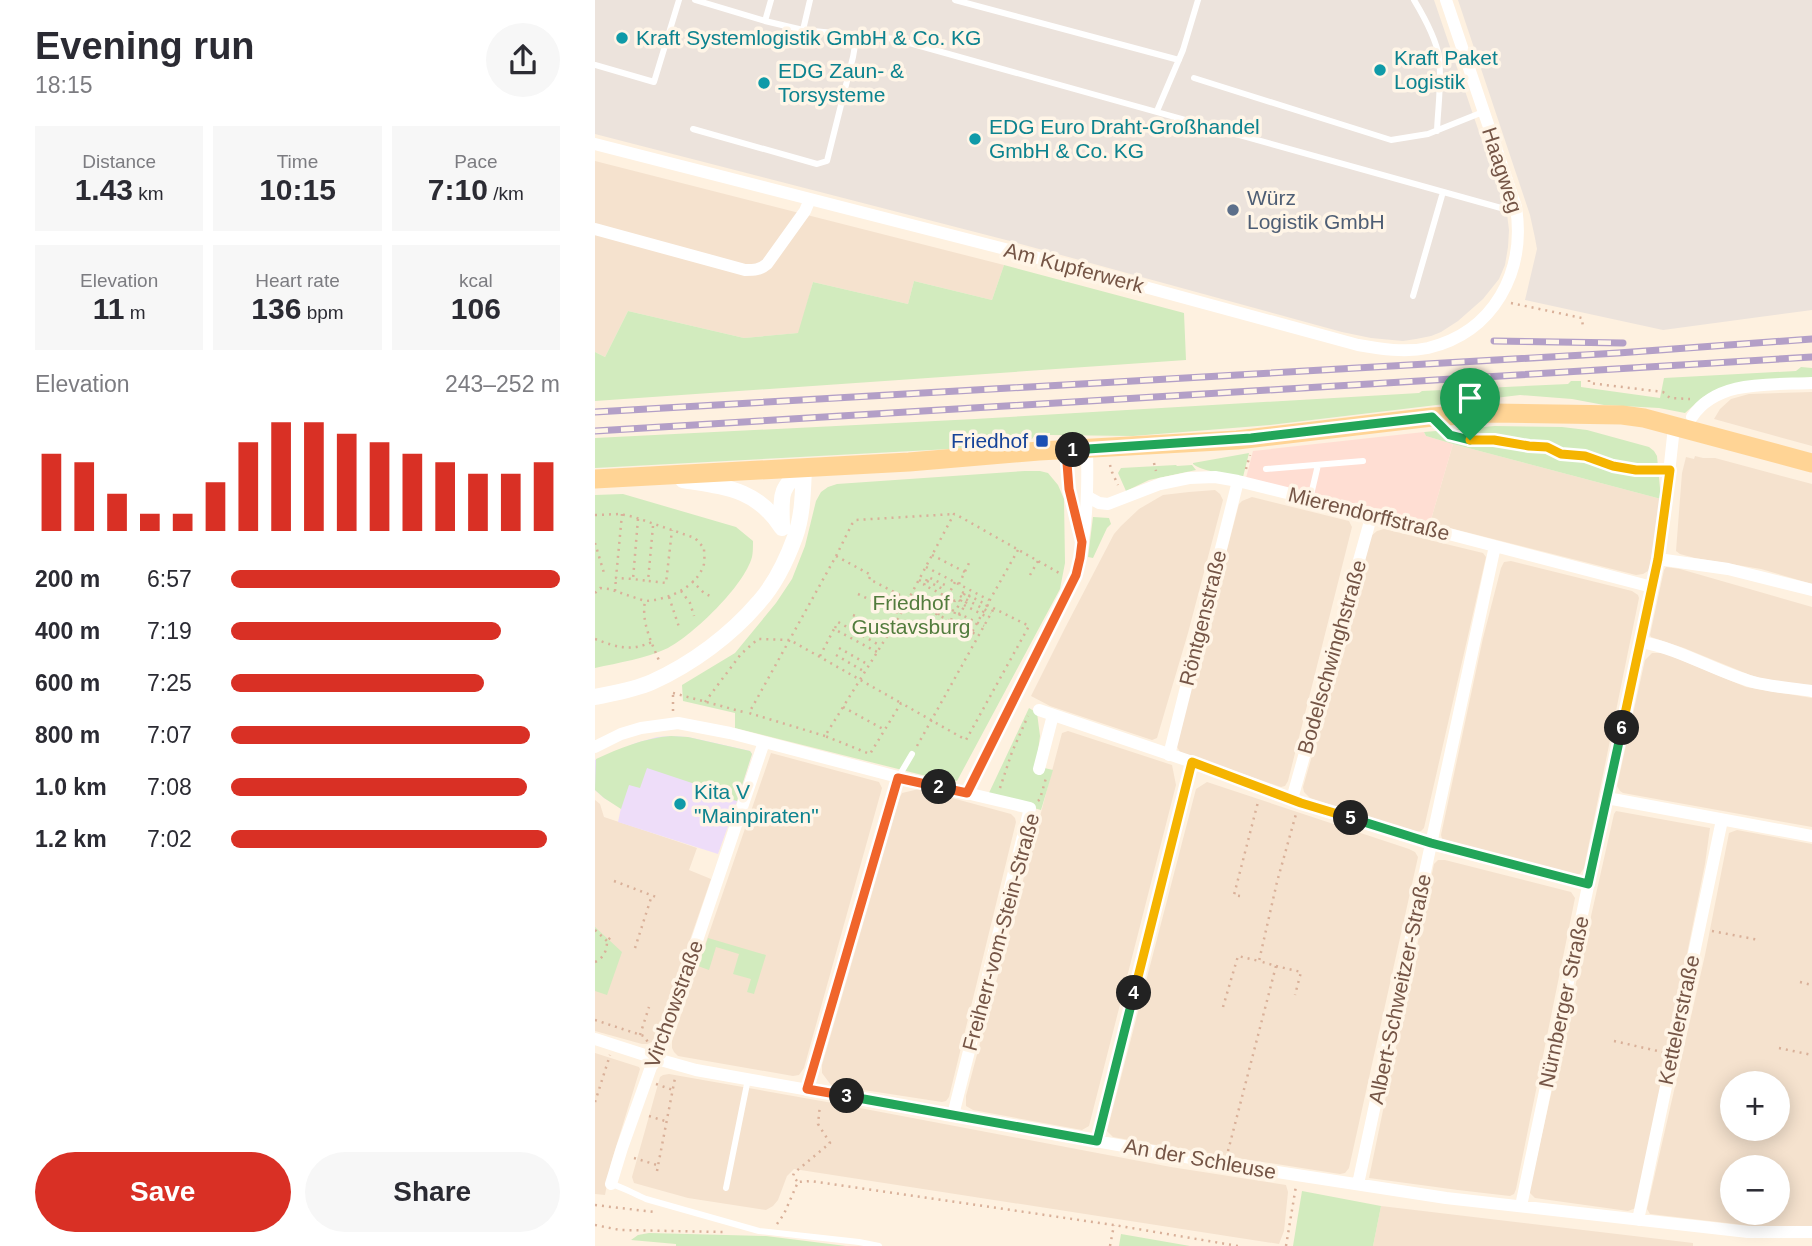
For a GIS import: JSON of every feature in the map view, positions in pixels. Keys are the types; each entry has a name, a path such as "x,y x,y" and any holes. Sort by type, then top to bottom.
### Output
{"main road":[{"path":"595,479 1244,439 1432,417 1492,413 1568,414 1674,431 1812,463"},
{"path":"1674,431 1794,466 1812,468"},
{"path":"595,697 628,690 711,647 759,602 781,569 789,532 803,500 804,467"},
{"path":"660,476 706,483 745,493 773,514 789,532"}],"street":[{"name":"Haagweg","path":"1446,0 1516,207 1519,242 1515,262"},
{"name":"Am Kupferwerk","path":"595,144 1381,349 1406,351 1427,348 1447,342 1472,329 1494,306 1510,281 1515,262"},
{"path":"595,229 745,270 755,270 767,264 805,211 810,199"},
{"path":"1692,417 1699,407 1726,391 1741,387 1812,383"},
{"name":"Nürnberger Straße","path":"1521,1206 1658,559 1674,431"},
{"path":"967,793 1073,581 1080,558 1088,497 1087,449"},
{"path":"1066,450 1069,489 1082,542"},
{"name":"Mierendorffstraße","path":"1088,497 1108,504 1160,484 1189,478 1215,477 1372,514 1652,587"},
{"name":"Röntgenstraße","path":"1169,755 1240,482"},
{"name":"Bodelschwinghstraße","path":"1296,801 1372,514"},
{"name":"Albert-Schweitzer-Straße","path":"1358,1184 1495,546"},
{"path":"1658,559 1728,569 1812,590"},
{"path":"1641,642 1681,653 1751,681 1812,691"},
{"path":"1036,708 1296,801 1431,843 1588,884"},
{"path":"1039,769 1053,715"},
{"path":"595,747 641,728 673,723 696,726 898,778 1030,808"},
{"name":"Virchowstraße","path":"611,1184 651,1066 659,1055 764,742"},
{"path":"1097,1141 1192,762"},
{"path":"807,1089 898,778"},
{"path":"1607,798 1812,836"},
{"name":"Freiherr-vom-Stein-Straße","path":"953,1115 1030,808"},
{"name":"Kettelerstraße","path":"1638,1220 1722,820"},
{"name":"An der Schleuse","path":"595,1039 659,1055 678,1065 748,1079 1296,1176 1521,1206 1748,1232 1812,1232"}],"lane":[{"path":"595,65 654,82 679,0"},
{"path":"695,0 803,30 895,39 1500,208 1516,207"},
{"path":"765,21 771,0"},
{"path":"803,30 810,0"},
{"path":"955,0 1179,60"},
{"path":"1157,111 1189,34 1198,0"},
{"path":"1414,0 1423,15 1438,54 1440,76 1437,131"},
{"path":"693,129 817,163 827,161 857,34"},
{"path":"1194,78 1391,140 1428,134 1483,112"},
{"path":"1413,296 1443,192"},
{"path":"1266,469 1363,461"},
{"path":"1310,499 1318,465"},
{"path":"898,778 912,754"},
{"path":"726,1188 748,1079"},
{"name":"Virchowstraße","path":"611,1184 621,1186 646,1199 759,1231 879,1246"}],"path":[{"path":"1507,302 1582,318 1583,328"},
{"path":"1588,380 1589,383 1663,392 1670,398 1707,401"},
{"path":"1432,417 1450,435 1470,440 1494,440 1547,447 1561,454 1585,456 1613,466 1636,470 1670,470"},
{"path":"1240,482 1251,450"},
{"path":"595,514 622,514 695,538 704,548 704,564 692,581 670,597 646,601 600,587 595,593"},
{"path":"615,591 622,514"},
{"path":"825,736 890,632 954,514"},
{"path":"749,713 856,520 954,514 1073,581"},
{"path":"633,579 638,519"},
{"path":"648,581 654,525"},
{"path":"616,578 666,583 672,530"},
{"path":"595,543 604,573"},
{"path":"972,632 1018,550"},
{"path":"932,555 965,572"},
{"path":"836,556 871,575 869,579 979,636"},
{"path":"1030,575 1038,561"},
{"path":"938,615 944,608 951,589 969,564"},
{"path":"926,567 989,600"},
{"path":"934,580 937,573"},
{"path":"940,583 944,576"},
{"path":"705,702 741,654 758,639 790,640 967,740 1029,626 987,605 968,598 960,599 924,585 926,582 928,577 944,587 926,582 919,580"},
{"path":"692,581 703,593 712,597"},
{"path":"951,589 957,591"},
{"path":"950,621 967,589"},
{"path":"681,591 690,603 694,616"},
{"path":"955,624 972,591"},
{"path":"858,594 900,614"},
{"path":"948,595 954,596"},
{"path":"670,597 679,627"},
{"path":"968,598 991,613"},
{"path":"960,599 964,605 989,618"},
{"path":"646,601 646,629 662,672"},
{"path":"944,602 949,605"},
{"path":"912,754 994,608"},
{"path":"954,611 984,626"},
{"path":"853,615 890,632"},
{"path":"820,656 838,622 881,646"},
{"path":"834,629 877,652"},
{"path":"595,639 622,649 640,647 652,642"},
{"path":"839,648 869,665"},
{"path":"836,655 865,673"},
{"path":"673,723 673,693 825,736 870,754 901,703"},
{"path":"843,706 885,729"},
{"path":"996,800 1011,751 1036,708"},
{"name":"Freiherr-vom-Stein-Straße","path":"1030,808 1040,799 1048,773 1039,769"},
{"path":"1240,896 1234,895 1261,788"},
{"path":"1259,961 1296,801"},
{"path":"614,881 654,896 635,948"},
{"path":"1699,928 1759,940"},
{"path":"595,930 607,941"},
{"path":"595,962 605,952 607,941 612,936"},
{"path":"1223,1007 1238,956 1301,972 1295,995"},
{"path":"1225,1164 1276,966"},
{"path":"1800,982 1812,985"},
{"path":"640,1035 649,1007"},
{"path":"595,1020 644,1036 659,1055"},
{"path":"1614,1041 1672,1054"},
{"path":"595,1102 614,1045"},
{"path":"1779,1048 1812,1055"},
{"path":"657,1171 678,1065"},
{"path":"646,1081 673,1090"},
{"path":"798,1182 793,1172 830,1143 818,1124 822,1092"},
{"path":"635,1111 667,1122"},
{"path":"621,1153 658,1166"},
{"path":"1286,1246 1296,1176"},
{"path":"798,1182 811,1181 1114,1225 1238,1246"},
{"path":"771,1233 784,1214 798,1182"},
{"path":"595,1205 655,1213"},
{"path":"595,1225 620,1230 732,1233"},
{"path":"1110,1246 1114,1225"}],"shaded area":[{"path":"595,0 1434,0 1507,214 1509,230 1505,265 1499,279 1483,299 1441,332 1403,341 1371,338 595,134"},
{"path":"1458,0 1812,0 1812,310 1663,330 1525,300 1537,249 1530,215"},
{"path":"595,161 1004,265 992,300 914,281 908,304 813,282 799,333 744,338 628,311 605,357 595,352"},
{"path":"1812,392 1812,446 1714,419 1731,399 1749,394"},
{"path":"1424,432 1426,436 1453,444 1430,523 1246,478 1253,451"},
{"path":"1453,444 1661,499 1648,571 1636,575 1430,523"},
{"path":"1695,456 1715,458 1812,484 1812,584 1761,569 1695,558 1676,551 1682,473 1686,457 1694,459"},
{"path":"1215,490 1223,500 1157,738 1152,740 1050,706 1031,696 1114,534 1121,526 1139,509 1163,495"},
{"path":"1252,497 1349,521 1352,527 1288,781 1281,787 1180,752 1176,745 1239,504"},
{"path":"1384,529 1483,553 1486,557 1424,828 1416,832 1310,798 1303,787 1342,652 1371,536"},
{"path":"1511,561 1632,591 1639,598 1584,868 1577,875 1449,843 1442,839 1441,835 1483,638 1501,568 1504,562"},
{"path":"1666,567 1812,607 1812,687 1750,675 1651,637"},
{"path":"1652,653 1669,655 1746,687 1812,698 1812,827 1620,791 1617,786 1645,660"},
{"path":"1068,731 1172,765 1176,785 1089,1126 1082,1130 973,1110 966,1106 966,1096 1062,733"},
{"path":"671,736 706,741 750,751 752,754 718,854 618,822 621,808 595,790 595,760 636,743"},
{"path":"771,753 879,782 882,788 804,1068 799,1075 793,1076 678,1056 672,1048 672,1041"},
{"path":"1207,782 1409,849 1418,857 1349,1168 1345,1173 1167,1147 1113,1137 1107,1131 1196,789"},
{"path":"919,789 1011,814 1016,822 949,1097 942,1102 831,1085 822,1073 822,1065 900,797 902,793"},
{"path":"595,800 600,804 604,817 697,848 689,870 711,879 657,1035 647,1044 595,1031"},
{"path":"1616,811 1710,828 1636,1208 1628,1211 1535,1198 1529,1192"},
{"path":"1737,830 1812,844 1812,1226 1744,1225 1790,1225 1790,1155 1720,1155 1720,1222 1650,1214 1647,1209 1705,955 1729,833"},
{"path":"1438,860 1571,892 1575,898 1516,1189 1510,1196 1369,1178 1434,864"},
{"path":"595,1053 640,1069 611,1163 605,1195 595,1194"},
{"path":"669,1074 1171,1167 1286,1185 1288,1192 1284,1231 1279,1244 794,1169 787,1176 778,1200 766,1210 688,1198 634,1183 632,1177 660,1077"},
{"path":"1381,1206 1693,1243 1693,1246 1373,1246"}],"green space":[{"path":"1004,265 1184,313 1186,360 595,401 595,352 605,357 628,311 744,338 798,333 813,282 908,304 914,281 992,300"},
{"path":"1801,367 1812,368 1812,377 1716,390 1703,397 1685,413 1659,408 1604,405 1572,399 1520,395 1270,425 1133,436 1036,433 1032,439 1007,446 595,468 595,438 975,419 1568,384 1571,381 1581,381 1581,387 1660,398 1664,378 1796,371"},
{"path":"1495,426 1587,430 1649,447 1657,456 1661,499 1453,444 1426,436 1424,432"},
{"path":"1249,453 1243,477 1210,471 1193,464 1193,463"},
{"path":"1192,465 1196,470 1149,480 1126,491 1118,473 1121,468"},
{"name":"Friedhof Gustavsburg","path":"1025,471 1048,473 1058,485 1064,499 1065,563 1060,589 957,781 946,781 735,728 735,713 683,701 682,685 735,653 776,603 792,579 805,546 816,501 828,487 837,484"},
{"path":"623,494 736,527 753,541 752,555 747,569 729,595 704,621 679,641 651,655 595,668 595,495"},
{"path":"1093,517 1109,518 1111,524 1093,558 1088,557"},
{"path":"1029,708 1037,713 1040,736 1036,766 1053,770 1041,810 988,795"},
{"path":"671,736 688,737 750,751 752,754 737,801 705,793 707,788 647,768 640,788 629,785 621,809 595,790 596,759 632,744"},
{"path":"595,927 622,952 607,995 595,991"},
{"path":"708,938 766,955 754,994 747,992 751,979 733,974 739,954 716,947 709,970 698,966"},
{"path":"1302,1191 1381,1206 1373,1246 1293,1246"},
{"path":"1121,1234 1190,1246 1119,1246"},
{"path":"638,1235 766,1236 846,1246 676,1246 631,1240"}],"railway":[{"path":"595,412 1618,353 1812,339"},
{"path":"1494,341 1623,343"},
{"path":"595,431 1812,357"}],"place":[{"name":"Kraft Systemlogistik GmbH & Co. KG","path":"622,38"},
{"name":"Kraft Paket Logistik","path":"1380,70"},
{"name":"EDG Zaun- & Torsysteme","path":"764,83"},
{"name":"EDG Euro Draht-Großhandel GmbH & Co. KG","path":"975,139"},
{"name":"Würz Logistik GmbH","path":"1233,210"},
{"name":"Friedhof","path":"1042,441"},
{"name":"Kita V \"Mainpiraten\"","path":"680,804"}],"route":[{"path":"1432,417 1450,435 1470,440 1494,440 1547,447 1561,454 1585,456 1613,466 1636,470 1670,470 1658,559 1588,884 1431,843 1301,803 1192,762 1097,1141 807,1089 898,778 967,793 1076,575 1082,542 1069,489 1066,450 1251,438 1432,417"}]}
